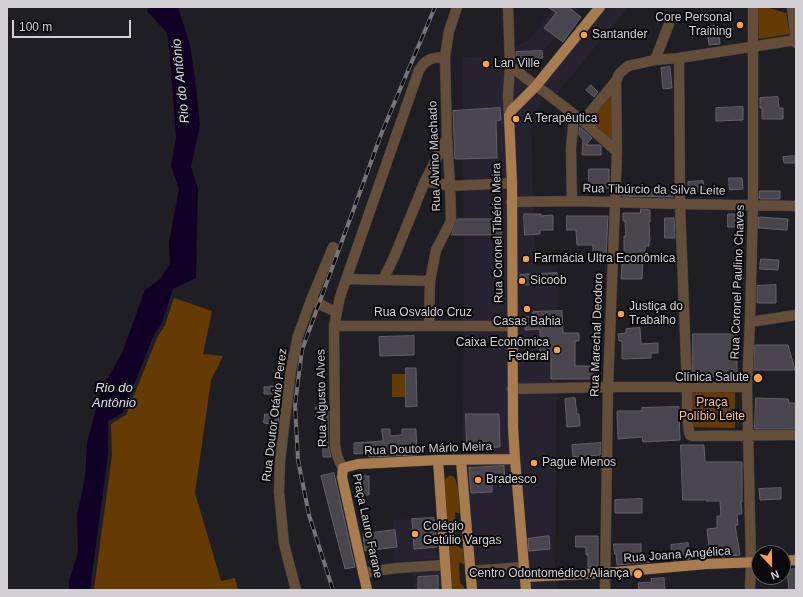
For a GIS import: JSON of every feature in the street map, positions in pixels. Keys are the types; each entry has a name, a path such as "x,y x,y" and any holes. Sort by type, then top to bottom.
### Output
{"main road":[{"path":"509,116 512,110 536,86 600,7"},
{"name":"Rua Coronel Tibério Meira","path":"509,116 512,183 512,389 515,459 526,590"},
{"name":"Rua Doutor Mário Meira","path":"343,468 358,464 438,460 515,459"},
{"path":"438,460 447,590"},
{"path":"461,460 472,590"},
{"name":"Praça Lauro Farane","path":"343,468 342,477 367,590"},
{"name":"Rua Joana Angélica","path":"525,577 605,573 706,564 751,562"}],"street":[{"name":"Rua Alvino Machado","path":"429,325 430,281 436,250 451,220 444,57 449,31 457,7"},
{"name":"Rua Coronel Tibério Meira","path":"508,7 510,66 508,96 509,116"},
{"name":"Rua Coronel Paulino Chaves","path":"753,7 753,205 747,387 754,545"},
{"path":"583,121 616,81 619,74 628,66 654,60 679,58 753,46 796,41 790,7"},
{"path":"654,60 669,24"},
{"path":"334,326 340,297 419,70 424,63 431,58 444,57"},
{"path":"679,58 680,204 687,416 689,432 690,435 693,436 796,434"},
{"path":"510,66 583,121 616,152"},
{"name":"Rua Marechal Deodoro","path":"605,590 608,387 615,203 616,81"},
{"path":"572,201 571,149 574,115"},
{"path":"383,280 425,181 447,138"},
{"path":"425,181 450,186 512,183"},
{"name":"Rua Tibúrcio da Silva Leite","path":"511,202 572,201 796,206"},
{"name":"Rua Doutor Otávio Perez","path":"296,590 284,544 278,492 280,461 291,369 298,336 333,247"},
{"path":"346,279 430,281"},
{"path":"311,300 336,312"},
{"path":"750,322 796,315"},
{"name":"Rua Osvaldo Cruz","path":"334,326 512,326"},
{"name":"Rua Algusto Alves","path":"334,326 336,454 338,461 343,468"},
{"path":"512,389 747,387"},
{"path":"363,573 397,568 445,565"},
{"path":"470,571 524,567"}],"shaded area":[{"path":"555,7 580,7 528,70 513,58 512,48 529,40"},
{"path":"599,7 628,7 555,96 538,82"},
{"path":"495,56 545,95 531,121 535,266 558,266 555,568 557,590 475,590 463,464 464,257 462,57"},
{"name":"Colégio Getúlio Vargas","path":"434,518 437,559 395,562 393,520"},
{"path":"441,565 442,590 414,590 412,567"}],"green space":[{"path":"757,7 766,7 786,13 790,34 759,39"},
{"path":"614,88 613,145 586,122"},
{"path":"174,298 212,311 203,354 223,356 211,380 195,493 221,581 235,578 238,590 94,590 112,455 111,424 126,415 157,338 165,325"},
{"path":"392,374 405,374 405,397 392,397"},
{"name":"Praça Políbio Leite","path":"690,392 735,392 735,428 689,427"},
{"path":"453,476 458,488 460,514 455,512 457,546 463,549 465,565 459,562 460,583 467,590 452,590 444,483 446,478"}],"water":[{"name":"Rio do Antônio","path":"148,7 178,7 190,45 200,125 191,167 198,188 196,278 173,289 162,323 153,337 123,413 108,421 108,454 90,590 69,590 69,580 78,553 77,515 85,478 87,443 101,390 122,353 145,290 160,279 170,264 169,242 179,189 171,166 176,138 170,56 167,33 147,11"}],"building":[{"path":"548,7 568,7 581,17 563,42 544,28 556,13"},
{"path":"718,26 720,44 709,45 707,27"},
{"path":"542,51 543,58 516,59 516,52"},
{"path":"670,67 672,88 663,89 661,68"},
{"path":"591,85 598,92 594,97 586,90"},
{"path":"778,97 779,108 783,108 783,119 762,119 760,98"},
{"path":"743,107 743,120 716,121 716,108"},
{"path":"500,108 501,120 496,121 497,158 455,159 453,111"},
{"path":"580,127 592,138 586,145 600,145 601,155 582,155 583,140 579,135"},
{"path":"796,156 796,163 784,163 783,157"},
{"path":"589,169 609,169 609,188 589,188"},
{"path":"729,178 742,178 743,189 730,190"},
{"path":"703,181 704,191 688,192 688,182"},
{"path":"647,189 657,189 656,191 673,191 673,197 622,196 622,194 646,194"},
{"path":"760,191 780,191 780,199 760,199"},
{"path":"641,209 650,210 650,241 649,246 645,246 642,279 621,279 622,264 624,264 624,236 626,236 623,213 640,213"},
{"path":"524,214 541,214 541,216 553,215 553,230 540,230 540,234 525,235"},
{"path":"728,214 743,214 743,227 728,227"},
{"path":"567,216 608,216 606,257 593,257 593,245 577,245 576,230 567,230"},
{"path":"759,217 788,219 787,230 759,228"},
{"path":"665,218 674,218 675,238 665,238"},
{"path":"457,219 501,219 501,235 452,235"},
{"path":"761,259 779,260 778,270 760,269"},
{"path":"557,273 558,283 521,285 520,275"},
{"path":"776,285 776,303 757,303 757,286"},
{"path":"562,311 563,333 579,333 579,341 575,341 575,366 593,366 593,379 551,379 551,359 540,359 540,329 525,330 525,317 533,316 533,312"},
{"path":"640,328 641,344 658,343 658,353 651,353 651,358 622,359 622,341 619,341 618,334 626,333 626,329"},
{"path":"693,334 737,334 737,377 693,377"},
{"path":"414,336 414,355 380,356 379,337"},
{"path":"755,345 788,345 795,370 754,370"},
{"path":"406,368 416,368 417,406 406,407"},
{"path":"282,386 281,394 264,394 264,387"},
{"path":"575,398 580,426 567,427 565,399"},
{"path":"756,398 788,399 789,403 796,403 796,429 755,429"},
{"path":"316,407 328,407 328,445 331,457 323,457 322,417 316,417"},
{"path":"679,407 680,440 643,442 642,437 618,439 617,411 642,411 642,408"},
{"path":"265,414 279,416 278,425 264,423"},
{"path":"466,414 499,414 500,447 467,448"},
{"path":"382,429 390,429 390,436 402,435 402,429 416,429 417,455 369,457 369,453 354,454 354,443 383,441"},
{"path":"601,443 600,455 573,457 572,445"},
{"path":"681,445 704,445 705,462 742,462 742,514 737,514 738,525 735,525 740,555 710,557 707,529 717,528 717,516 721,516 720,501 683,500"},
{"path":"504,466 505,483 492,484 492,492 471,493 469,468"},
{"path":"334,473 355,567 345,569 321,476"},
{"path":"359,476 369,476 369,495 359,495"},
{"path":"781,488 781,499 760,500 759,489"},
{"path":"642,499 642,513 615,513 615,500"},
{"path":"434,518 437,547 414,549 412,519"},
{"path":"395,530 397,547 365,551 363,534"},
{"path":"549,536 550,549 529,551 528,539"},
{"path":"576,536 598,536 598,567 588,567 586,547 576,547"},
{"path":"688,543 690,559 672,560 671,545"},
{"path":"614,544 641,544 641,558 649,557 650,562 617,565"},
{"path":"796,569 796,590 789,590 788,585 791,585 791,570"},
{"path":"438,576 438,590 418,590 418,577"},
{"path":"664,578 665,590 639,590 638,583 652,582 651,579"}],"railway":[{"path":"333,590 309,515 298,460 295,405 302,350 382,132 435,7"}],"place":[{"name":"Core Personal Training","path":"740,25"},
{"name":"Santander","path":"584,35"},
{"name":"Lan Ville","path":"486,64"},
{"name":"A Terapêutica","path":"516,119"},
{"name":"Farmácia Ultra Econômica","path":"526,259"},
{"name":"Sicoob","path":"522,281"},
{"name":"Casas Bahia","path":"527,309"},
{"name":"Justiça do Trabalho","path":"621,314"},
{"name":"Caixa Econômica Federal","path":"557,350"},
{"name":"Clínica Salute","path":"758,378"},
{"name":"Pague Menos","path":"534,463"},
{"name":"Bradesco","path":"478,480"},
{"name":"Colégio Getúlio Vargas","path":"415,534"},
{"name":"Centro Odontomédico Aliança","path":"638,574"}]}
